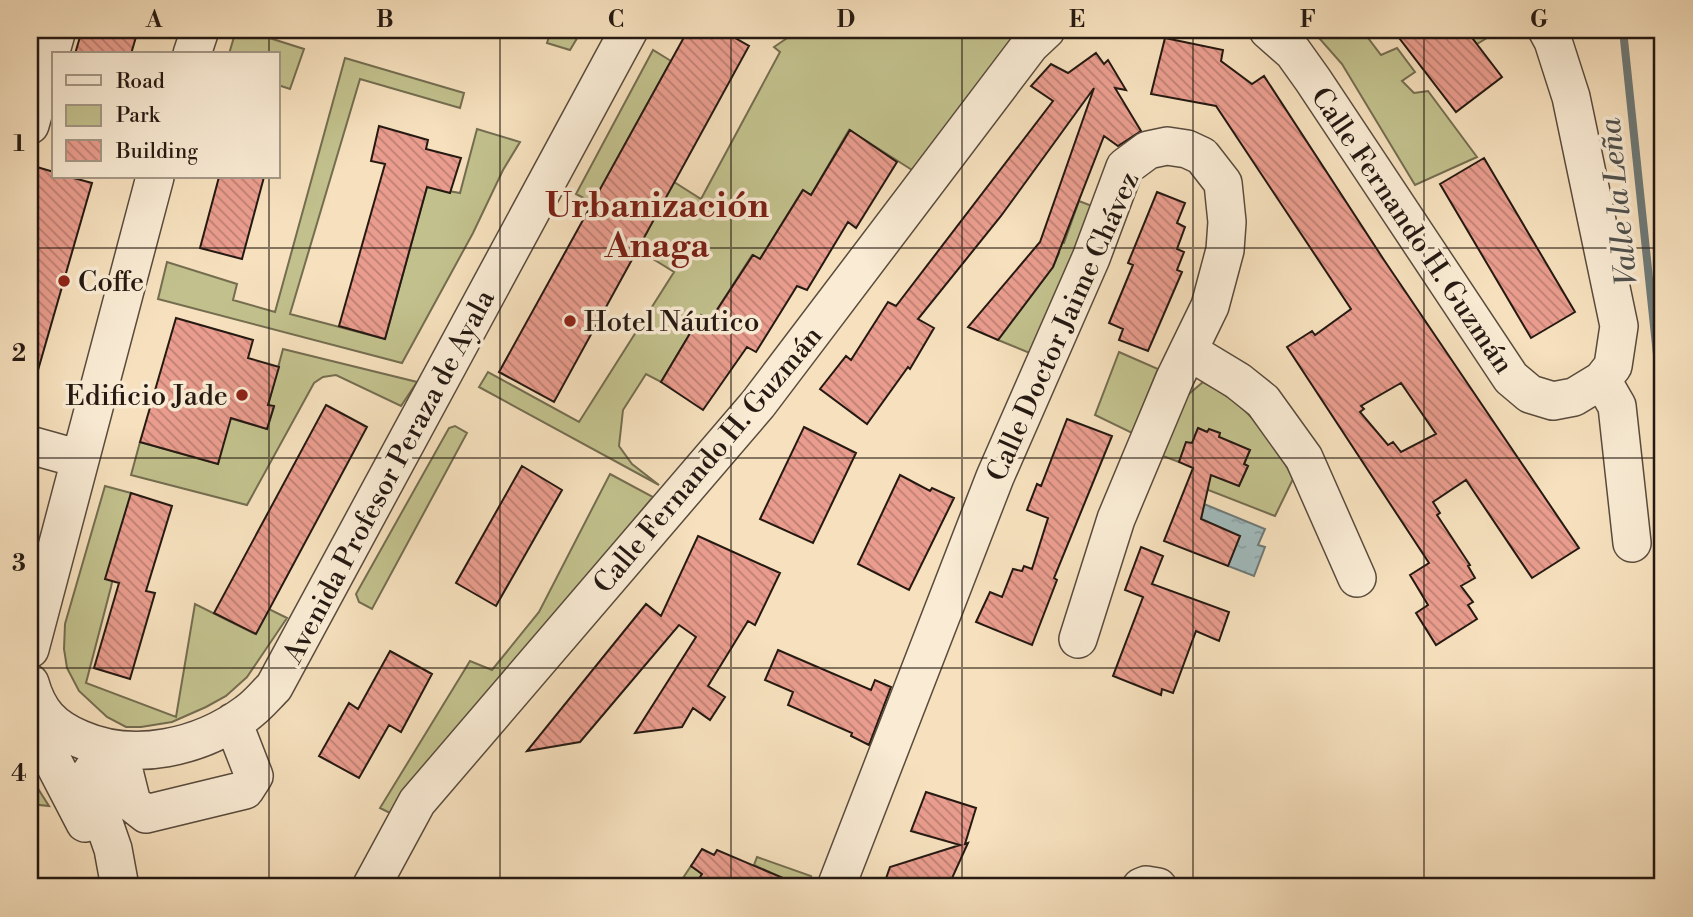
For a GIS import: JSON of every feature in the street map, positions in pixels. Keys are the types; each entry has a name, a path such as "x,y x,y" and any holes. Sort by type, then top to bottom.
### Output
{"street":[{"path":"30,125 57,30"},
{"path":"193,52 200,30"},
{"name":"Avenida Profesor Peraza de Ayala","path":"40,716 88,743 119,751 152,751 176,746 220,729 248,713 274,687 629,30"},
{"name":"Calle Fernando H. Guzmán","path":"371,887 417,802 758,404 1030,45 1046,30"},
{"name":"Calle Fernando H. Guzmán","path":"1268,30 1293,52 1313,80 1511,378 1530,394 1553,401 1588,388"},
{"path":"1547,30 1571,97 1619,326 1613,366 1588,388 1618,406 1632,543"},
{"path":"30,133 52,139"},
{"name":"Calle Doctor Jaime Chávez","path":"836,887 995,477 1091,258 1125,167 1148,150 1167,146 1187,149 1202,156 1223,183 1227,222 1222,262 1210,306 1190,352 1175,378 1116,519 1078,639"},
{"path":"30,649 155,178"},
{"path":"1190,352 1238,381 1263,401 1304,458 1357,578"},
{"path":"30,445 80,459"},
{"path":"40,716 46,746 119,887"},
{"path":"119,887 113,849 88,777 101,758 119,751 132,803 146,814 245,790 254,776 233,722"},
{"path":"1141,887 1158,887"}],"green space":[{"path":"236,30 244,30 304,49 290,89 280,86 280,52 230,52"},
{"path":"551,30 582,30 570,50 547,43"},
{"path":"799,30 1026,30 992,67 912,170 849,130 811,195 802,191 760,259 752,255 711,319 701,315 661,382 646,374 623,410 619,446 632,464 659,485 479,387 488,372 579,422 674,272 637,249 647,232 576,194 653,50 671,61 603,185 674,182 701,199 780,52 774,47"},
{"path":"1312,30 1362,30 1381,55 1397,48 1415,72 1402,81 1414,93 1428,91 1477,157 1415,185 1342,64"},
{"path":"1466,30 1500,30 1477,44"},
{"path":"345,58 464,93 460,108 360,79 290,314 385,339 427,187 460,193 477,129 520,142 402,363 158,299 167,262 237,284 233,300 275,312"},
{"path":"1079,201 1092,206 1037,356 998,340 1053,267 1059,253 1052,251 1055,242 1064,243"},
{"path":"283,349 417,382 401,406 336,375 323,377 314,383 247,505 131,475 140,442 218,464 229,418 267,429 274,407 268,405"},
{"path":"1119,352 1158,369 1132,433 1095,415"},
{"path":"1203,382 1245,411 1277,449 1293,479 1275,516 1198,486 1205,472 1239,486 1248,466 1244,464 1250,450 1198,428 1192,443 1186,443 1179,462 1160,455 1183,399"},
{"path":"455,426 467,433 372,609 359,602 356,594 449,428"},
{"path":"610,474 653,497 538,636 402,819 380,808 470,661 492,670 539,612"},
{"path":"105,486 131,493 111,587 86,683 176,717 195,604 255,634 269,609 287,618 247,677 226,696 172,722 126,727 107,717 79,691 67,668 64,649 65,624"},
{"path":"30,776 49,806 30,804"},
{"path":"757,857 811,876 807,887 788,887 789,881 754,865"},
{"path":"691,866 702,874 694,887 677,887"}],"water":[{"path":"1204,504 1265,529 1258,545 1265,547 1254,576 1228,566 1240,536 1201,519"}],"building":[{"path":"82,30 138,30 132,52 76,52"},
{"path":"688,30 721,30 749,46 554,402 499,372"},
{"path":"1393,30 1466,30 1502,77 1456,112"},
{"path":"1165,38 1223,50 1221,61 1252,84 1264,76 1384,260 1579,548 1532,578 1466,480 1433,502 1440,513 1437,515 1470,565 1468,566 1475,578 1461,586 1473,602 1468,605 1477,619 1436,645 1416,613 1428,605 1410,575 1429,563 1287,347 1312,331 1315,335 1351,309 1216,106 1151,94","holes":["1401,383 1436,434 1401,452 1393,442 1388,445 1360,412 1364,409 1361,406"]},
{"path":"1096,53 1104,64 1108,60 1126,90 1115,88 1141,131 1118,146 1104,136 1053,267 998,340 968,327 1040,242 1094,88 1001,216 918,319 934,328 910,369 908,367 867,424 820,389 846,356 851,360 888,302 896,306 1053,101 1031,86 1051,64 1068,73"},
{"path":"379,126 428,140 426,149 461,158 450,193 427,187 385,339 339,326 385,164 371,161"},
{"path":"850,130 897,162 856,228 848,222 807,290 797,286 756,352 747,347 703,410 661,382 701,315 711,319 753,255 760,259 803,190 811,195"},
{"path":"1484,158 1575,312 1531,338 1440,184"},
{"path":"30,165 52,171 52,178 74,178 92,183 36,377 30,376"},
{"path":"219,178 264,178 242,259 200,248"},
{"path":"1157,192 1185,203 1177,223 1185,227 1177,249 1184,252 1177,270 1182,272 1148,351 1119,340 1123,329 1109,323 1133,265 1128,263"},
{"name":"Edificio Jade","path":"176,318 253,340 248,358 279,367 268,405 274,406 267,429 231,418 218,464 140,442"},
{"path":"326,405 367,427 256,634 214,613"},
{"path":"1067,419 1112,436 1054,578 1057,580 1032,645 976,622 990,592 1002,597 1013,569 1022,571 1024,566 1032,569 1048,518 1027,510 1037,484 1041,486"},
{"path":"804,427 856,453 813,543 760,519"},
{"path":"1198,428 1220,433 1219,437 1250,450 1244,464 1248,466 1239,486 1211,475 1201,519 1240,536 1228,566 1164,541 1193,468 1179,462 1186,442 1192,443"},
{"path":"522,466 562,490 496,606 456,583"},
{"path":"900,475 930,491 932,488 954,498 909,590 858,564"},
{"path":"131,493 172,506 146,591 155,593 130,679 94,668 119,583 105,579"},
{"path":"698,536 780,573 755,625 748,621 708,686 725,697 710,720 693,708 682,727 635,733 696,637 679,625 580,742 527,751 646,604 661,616"},
{"path":"1141,547 1163,556 1152,584 1229,612 1219,641 1196,631 1173,693 1162,689 1161,695 1113,676 1143,597 1125,590"},
{"path":"778,650 871,690 875,680 891,687 869,745 851,736 852,733 788,705 793,692 765,680"},
{"path":"390,651 432,674 401,732 389,725 359,778 319,756 349,703 358,709"},
{"path":"926,792 976,808 965,844 968,843 948,887 883,887 890,867 960,845 911,831"},
{"path":"702,849 714,855 717,850 804,887 694,887 702,874 691,866"}],"waterway":[{"name":"Valle la Leña","path":"1623,30 1663,412"}],"place":[{"name":"Coffe","path":"64,281"},
{"name":"Hotel Náutico","path":"570,321"},
{"name":"Edificio Jade","path":"242,395"}],"district":[{"name":"Urbanización Anaga","path":"657,225"}]}
